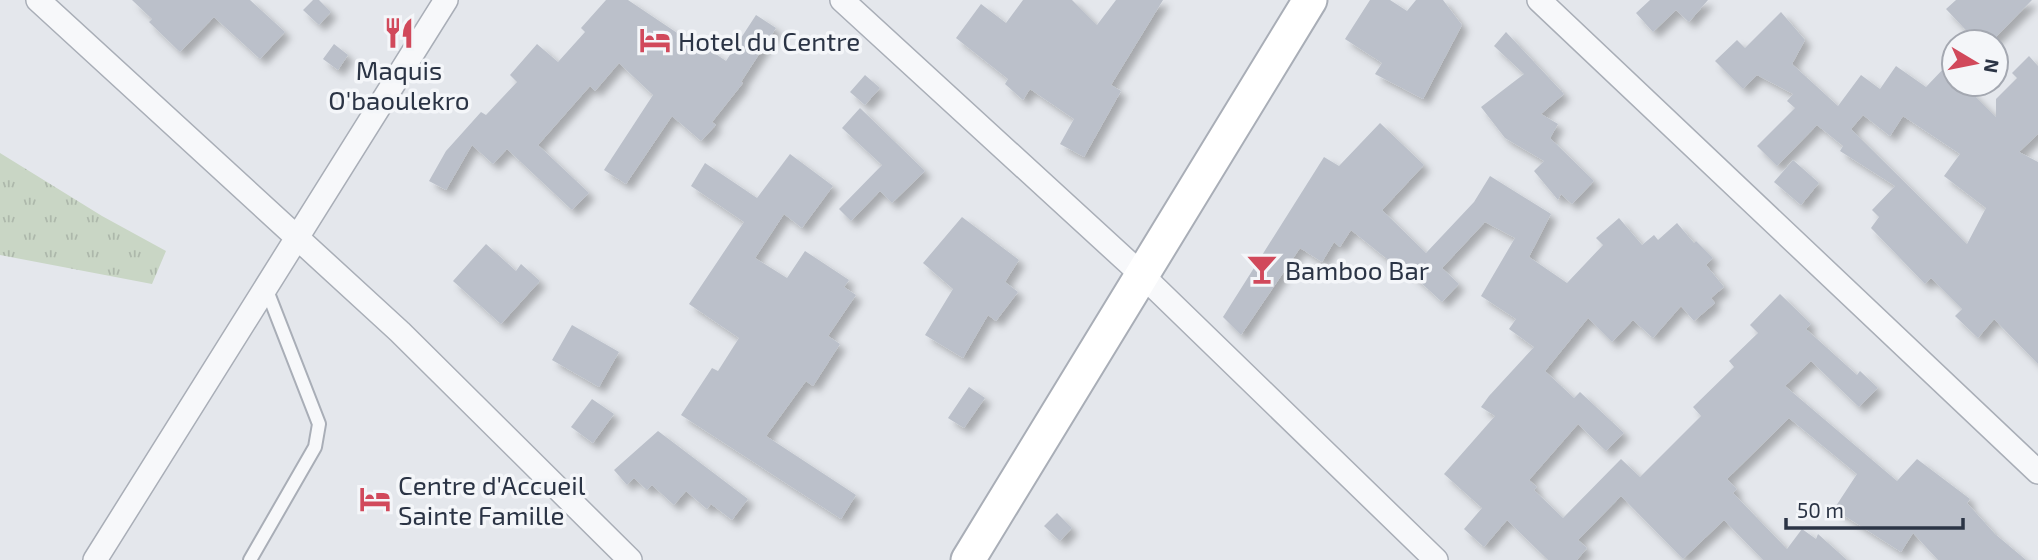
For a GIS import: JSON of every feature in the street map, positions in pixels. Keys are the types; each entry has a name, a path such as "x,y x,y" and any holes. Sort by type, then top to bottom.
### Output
{"street":[{"path":"38,0 400,332 630,560"},
{"path":"94,560 446,0"},
{"path":"842,0 1141,274 1436,560"},
{"path":"968,560 1310,0"},
{"path":"1539,0 2038,472"}],"lane":[{"path":"250,560 315,447 319,424 266,288"}],"green space":[{"path":"0,153 102,216 166,251 152,284 0,255"}],"building":[{"path":"132,0 250,0 285,32 260,59 214,17 180,52 149,22 152,19"},
{"path":"313,0 319,0 331,12 319,25 303,10"},
{"path":"606,0 628,0 692,43 695,40 726,61 756,15 776,28 741,82 743,83 712,122 716,125 701,141 672,116 626,184 604,170 653,95 619,63 595,91 590,86 538,145 589,193 572,210 507,149 493,164 472,145 446,190 429,181 446,151 481,112 486,115 517,82 510,75 537,44 558,62 585,32 581,28"},
{"path":"1023,0 1072,0 1097,25 1116,0 1163,0 1111,85 1121,91 1084,157 1060,144 1074,119 1030,89 1023,100 1005,84 1008,79 956,38 981,4 1006,23"},
{"path":"1370,0 1390,0 1407,11 1416,0 1443,0 1462,25 1423,99 1375,74 1382,63 1345,39"},
{"path":"1650,0 1708,0 1689,22 1676,10 1653,32 1636,13"},
{"path":"1956,0 2032,0 2005,28 1964,28 1946,9"},
{"path":"1781,12 1805,40 1792,64 1838,106 1861,75 1880,89 1896,66 1926,87 1940,72 1940,98 1977,98 1996,117 1996,99 2010,98 2010,85 2017,78 2012,73 2029,56 2038,66 2038,134 2019,152 2038,162 2038,364 1994,319 1978,338 1955,316 1962,309 1931,278 1925,284 1871,228 1879,217 1872,210 1895,186 1840,151 1843,146 1817,125 1777,166 1757,146 1795,108 1787,101 1793,94 1757,75 1743,89 1715,61 1737,40 1745,48","holes":["1863,115 1890,136 1903,116 1960,154 1944,176 1986,208 1967,244 1851,129"]},
{"path":"1506,32 1564,94 1541,114 1558,124 1550,138 1594,181 1572,204 1561,194 1558,200 1534,171 1544,161 1505,138 1481,107 1524,74 1494,46"},
{"path":"334,44 348,55 338,70 323,59"},
{"path":"865,75 880,88 865,105 850,92"},
{"path":"860,108 925,171 892,203 880,191 851,221 839,209 882,165 842,128"},
{"path":"1380,123 1424,165 1382,210 1426,253 1474,202 1490,176 1551,214 1529,257 1567,283 1603,245 1596,238 1619,218 1642,245 1654,235 1658,240 1677,223 1694,243 1696,241 1713,258 1706,265 1724,287 1711,298 1715,303 1694,321 1681,306 1653,338 1633,320 1612,342 1588,318 1545,371 1574,398 1580,392 1624,433 1606,451 1578,424 1529,480 1537,487 1534,490 1563,518 1621,459 1640,477 1701,416 1693,407 1734,367 1729,361 1758,333 1750,325 1780,294 1811,324 1806,329 1857,375 1860,371 1878,388 1859,407 1811,361 1785,386 1897,481 1917,459 1970,499 1967,503 1995,534 2026,560 1938,560 1913,533 1901,552 1834,509 1857,474 1789,418 1727,479 1737,489 1733,493 1787,549 1802,529 1816,539 1818,534 1847,560 1763,560 1724,520 1683,559 1621,496 1578,540 1587,548 1577,560 1548,560 1507,520 1484,547 1464,529 1482,508 1444,474 1495,416 1481,407 1534,347 1509,329 1516,319 1481,296 1515,238 1485,222 1442,268 1459,284 1442,302 1394,258 1392,263 1351,230 1340,247 1334,242 1322,262 1300,248 1241,335 1223,317 1324,157 1339,166"},
{"path":"790,154 833,186 802,228 784,214 755,258 787,278 805,251 849,280 844,287 856,295 828,336 840,344 813,386 806,381 766,436 856,495 841,519 681,415 712,368 718,371 739,338 689,304 744,222 691,186 705,163 757,198"},
{"path":"1793,160 1819,183 1801,205 1774,182"},
{"path":"962,217 1019,260 1005,282 1018,292 996,321 988,315 963,358 925,335 953,289 923,263"},
{"path":"486,244 516,271 521,264 540,281 501,324 453,281"},
{"path":"572,325 619,352 599,387 552,360"},
{"path":"969,387 985,398 964,428 948,418"},
{"path":"592,399 614,414 593,443 571,427"},
{"path":"658,431 748,499 732,520 711,504 707,509 686,491 674,505 652,485 647,490 634,478 627,485 614,470"},
{"path":"1057,513 1072,528 1060,541 1044,526"}],"place":[{"name":"Maquis O'baoulekro","path":"399,33"},
{"name":"Hotel du Centre","path":"655,40"},
{"name":"Bamboo Bar","path":"1262,269"},
{"name":"Centre d'Accueil Sainte Famille","path":"375,499"}]}
